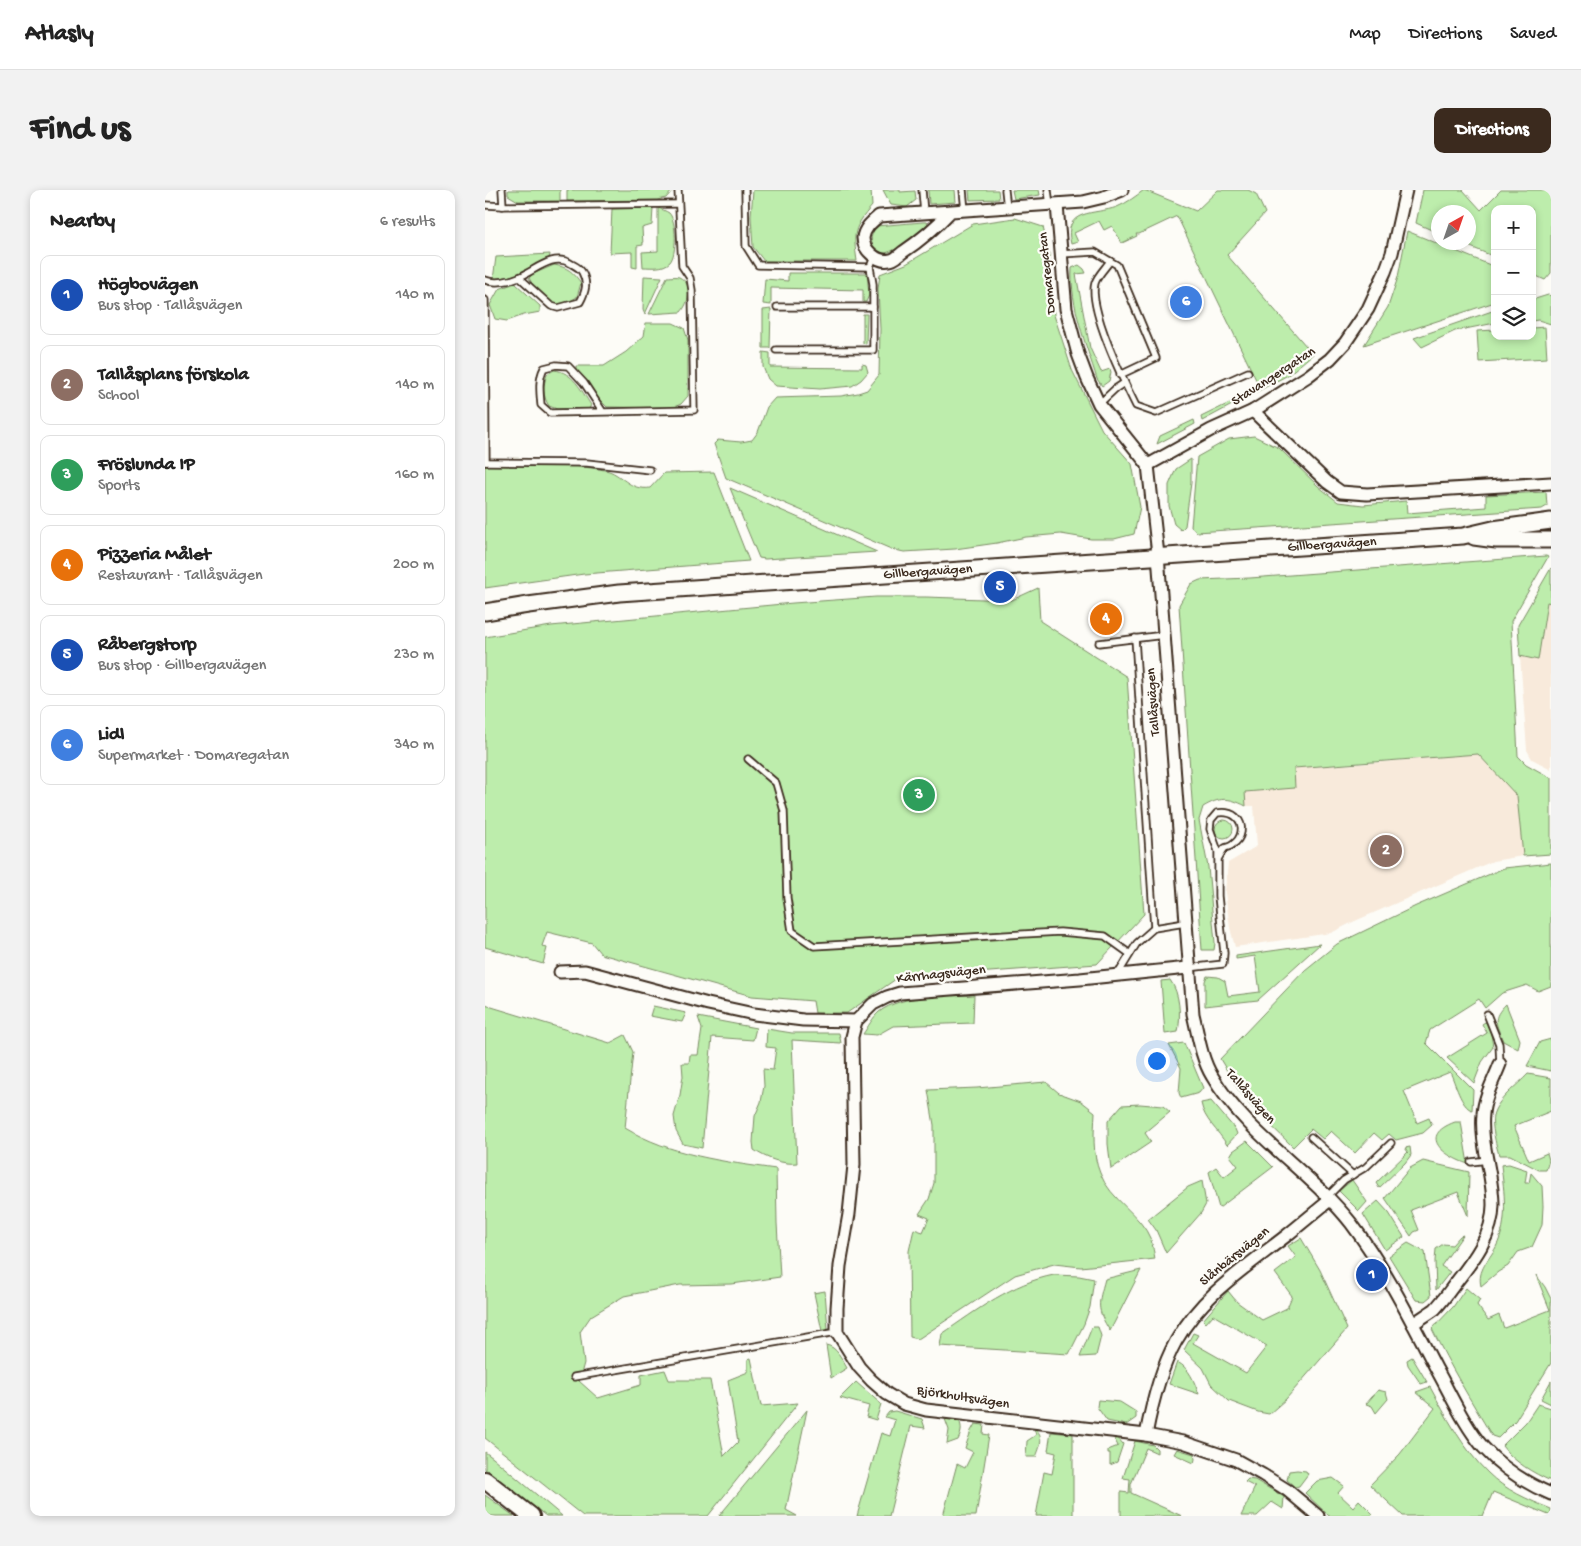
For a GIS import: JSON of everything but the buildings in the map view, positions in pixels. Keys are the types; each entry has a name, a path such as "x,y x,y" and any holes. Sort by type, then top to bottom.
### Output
{"main road":[{"path":"485,1480 531,1516"}],"street":[{"path":"950,212 934,230 891,260 872,262 863,238 867,226 879,216 1053,205 1097,199 1122,190"},
{"name":"Stavangergatan","path":"1148,464 1211,430 1253,411 1308,376 1330,359 1358,325 1377,291 1392,253 1406,190"},
{"name":"Domaregatan","path":"1053,205 1061,254 1066,309 1072,335 1087,378 1099,404 1148,464"},
{"path":"1253,411 1327,482 1341,492 1367,494 1551,483"},
{"path":"1148,464 1158,555"},
{"name":"Gillbergavägen","path":"485,612 619,593 1158,555 1463,536 1493,529 1551,521"},
{"name":"Gillbergavägen","path":"1463,536 1497,540 1551,540"},
{"name":"Tallåsvägen","path":"1158,555 1188,968 1193,1014 1201,1049 1211,1074 1226,1096 1245,1118 1328,1198 1351,1223 1375,1257 1453,1400 1483,1446 1517,1477 1551,1494"},
{"name":"Kärrhagsvägen","path":"856,1020 873,1004 900,993 1188,968"},
{"path":"560,972 585,971 696,1001 754,1014 803,1020 856,1020 852,1037 854,1165 849,1214 839,1273 837,1332"},
{"path":"1413,1324 1436,1308 1470,1265 1479,1251 1489,1228 1493,1207 1492,1186 1483,1113 1488,1093 1500,1064"},
{"name":"Slånbärsvägen","path":"1146,1435 1157,1388 1166,1362 1176,1340 1201,1306 1218,1288 1285,1236 1328,1198"},
{"name":"Björkhultsvägen","path":"837,1332 859,1367 871,1380 887,1394 904,1404 926,1410 1146,1435 1183,1442 1236,1460 1287,1490 1318,1516"}],"lane":[{"path":"502,190 503,206"},
{"path":"603,412 583,383 567,366 556,365 544,368 541,373 540,398 541,405 550,413 603,412 694,410 692,290 690,278 682,266 678,190"},
{"path":"745,190 746,246 758,265 872,262 873,350 776,350"},
{"path":"922,190 924,213"},
{"path":"963,190 965,211"},
{"path":"1005,190 1007,208"},
{"path":"1049,190 1053,205"},
{"path":"485,205 678,204"},
{"path":"1061,254 1095,252 1117,265 1156,358 1121,375"},
{"path":"485,280 494,283 519,277 554,260 566,260 579,268 583,273 586,279 585,292 580,302 558,308 551,306 519,277"},
{"path":"1110,261 1095,283 1095,307 1124,383 1136,406 1156,413 1248,372"},
{"path":"485,300 486,462 587,463 650,470"},
{"path":"777,307 873,307"},
{"path":"1099,404 1124,383"},
{"path":"1099,643 1164,635"},
{"path":"1135,638 1155,928"},
{"path":"748,759 776,783 784,811 787,898 792,931 814,946 1060,932 1105,936 1130,954"},
{"path":"1188,968 1223,964 1224,953 1218,896 1219,859 1217,846 1210,830 1211,820 1217,814 1226,812 1238,819 1242,826 1236,841 1232,846 1224,848 1219,859"},
{"path":"1117,975 1137,943 1155,928 1185,923"},
{"path":"1487,1014 1499,1044 1500,1064"},
{"path":"1311,1137 1353,1175"},
{"path":"1328,1198 1344,1180 1366,1167 1391,1143"},
{"path":"1471,1162 1488,1160"},
{"path":"574,1377 837,1332"}],"shaded area":[{"path":"1547,602 1551,603 1551,769 1532,759 1527,750 1520,656 1538,660"},
{"path":"1478,754 1518,797 1523,856 1493,861 1331,933 1235,947 1230,928 1225,892 1228,863 1257,846 1254,806 1246,806 1245,792 1294,788 1293,768"}],"green space":[{"path":"508,190 560,190 560,201 518,201 508,195"},
{"path":"567,190 673,190 666,198 657,200 567,201"},
{"path":"753,190 871,190 872,206 861,220 856,231 857,261 764,261 753,247 751,216"},
{"path":"883,190 915,191 916,200 907,207 891,205"},
{"path":"928,190 955,190 956,202 929,204"},
{"path":"969,190 998,190 999,199 970,200"},
{"path":"1012,190 1039,190 1040,195 1014,199"},
{"path":"1144,190 1196,211 1218,190 1248,190 1256,194 1265,213 1227,255 1313,354 1288,375 1202,421 1201,417 1260,388 1177,216 1136,234 1137,236 1122,243 1112,226 1104,230 1099,221 1074,233 1078,242 1071,244 1069,232 1071,224 1076,219 1082,215 1117,207"},
{"path":"1423,190 1463,190 1481,210 1501,190 1551,190 1551,273 1545,280 1536,276 1536,205 1491,205 1491,255 1476,249 1476,205 1431,205 1431,230 1416,223"},
{"path":"653,208 652,225 642,228 643,245 637,246 637,268 632,267 632,252 610,253 612,209"},
{"path":"658,208 669,213 672,217 675,230 674,252 670,262 664,266 643,267 642,252 658,251"},
{"path":"1015,218 1043,227 1049,254 1054,315 1072,370 1102,430 1132,464 1140,507 1134,534 1114,539 1091,539 1061,534 1026,537 955,549 904,552 891,549 726,478 714,444 718,440 741,442 752,440 758,432 767,407 775,398 841,396 858,393 867,390 879,375 880,329 878,289 880,274 906,264 973,224"},
{"path":"927,222 929,225 928,229 905,244 886,253 881,253 875,249 871,240 876,226"},
{"path":"1407,231 1431,241 1431,250 1453,250 1491,265 1491,303 1364,345 1388,307 1398,277"},
{"path":"550,254 549,260 515,275 493,280 496,257"},
{"path":"554,265 570,271 581,283 577,297 565,304 555,305 534,287 529,278 533,274"},
{"path":"1079,265 1086,273 1076,274 1090,348 1101,372 1110,369 1111,372 1109,381 1102,386 1097,379 1076,311 1072,268"},
{"path":"788,273 867,273 869,295 866,302 863,302 863,290 771,288 771,305 763,304 765,279 788,281"},
{"path":"644,276 662,277 645,314 643,309"},
{"path":"667,277 679,277 687,284 689,294 686,304 681,312 649,314"},
{"path":"515,283 540,306 540,312 507,321 495,319 490,305 499,289"},
{"path":"1548,295 1551,296 1551,324 1536,320 1536,299"},
{"path":"771,309 770,348 763,348 763,310"},
{"path":"1491,311 1491,324 1455,331 1422,347 1414,338"},
{"path":"863,314 867,314 866,344 863,343"},
{"path":"646,323 673,323 684,328 688,340 688,396 681,404 672,408 607,407 576,370 576,366 604,366 626,352 644,336"},
{"path":"1545,327 1547,358 1479,362 1477,331 1491,330 1491,340 1536,340 1536,328"},
{"path":"763,352 770,353 770,367 862,368 862,364 866,365 868,372 852,386 820,389 776,386 768,379 763,367"},
{"path":"554,370 561,371 576,383 591,405 589,409 557,409 549,406 544,394 544,386 547,374"},
{"path":"1194,420 1195,424 1157,444 1160,436"},
{"path":"1254,436 1279,448 1318,486 1338,502 1363,505 1406,501 1407,513 1486,507 1486,495 1546,492 1547,506 1542,509 1197,532 1191,527 1197,457 1229,439"},
{"path":"1191,459 1191,483 1185,526 1181,530 1174,524 1169,506 1169,485 1176,469"},
{"path":"485,465 560,466 605,470 616,474 636,487 642,488 650,488 664,473 714,472 749,561 584,574 485,588"},
{"path":"730,488 877,552 759,558"},
{"path":"1548,557 1511,621 1518,756 1526,764 1551,778 1551,854 1523,856 1517,796 1478,754 1294,768 1295,788 1245,792 1246,806 1224,799 1214,801 1203,807 1199,820 1208,867 1215,943 1214,950 1202,950 1179,605 1191,584 1200,580"},
{"path":"1551,568 1551,603 1547,602 1538,660 1520,656 1518,625"},
{"path":"1038,588 1040,621 1127,677 1144,914 1097,964 896,979 847,1013 815,1013 813,1001 752,996 601,954 592,943 547,932 542,946 547,948 543,964 485,947 485,637 551,626 876,597 1012,600"},
{"path":"1220,820 1228,820 1233,825 1231,836 1220,838 1215,833 1215,825"},
{"path":"1551,863 1551,986 1538,991 1527,985 1502,993 1485,1008 1479,999 1430,1030 1426,1043 1473,1090 1472,1110 1468,1108 1462,1099 1450,1072 1404,1091 1417,1123 1429,1118 1432,1125 1423,1133 1396,1140 1389,1134 1382,1140 1374,1133 1355,1153 1331,1131 1323,1139 1311,1129 1293,1147 1252,1107 1238,1089 1220,1059 1305,970 1337,944 1416,906 1504,868"},
{"path":"1320,944 1258,1000 1205,1006 1205,981 1207,976 1218,977 1225,981 1228,996 1260,992 1255,956 1236,959 1236,956"},
{"path":"1170,980 1178,998 1179,1026 1178,1032 1165,1034 1161,981"},
{"path":"974,995 973,1023 893,1026 877,1035 863,1034 879,1012 900,1002 925,997"},
{"path":"1506,1004 1520,1040 1518,1049 1503,1041 1497,1025 1498,1014"},
{"path":"485,1005 610,1043 625,1035 633,1052 625,1128 660,1145 679,1151 718,1160 776,1169 780,1277 732,1284 680,1285 624,1296 591,1316 580,1332 584,1363 579,1381 598,1398 641,1385 641,1375 665,1370 669,1380 710,1380 724,1456 738,1442 728,1380 748,1372 748,1359 751,1358 761,1406 798,1403 708,1516 583,1516 485,1438"},
{"path":"653,1006 686,1013 682,1022 650,1016"},
{"path":"698,1017 756,1028 753,1040 712,1037 702,1148 683,1144 676,1131 674,1116 683,1076 682,1063 689,1063 690,1055 698,1055 702,1029"},
{"path":"1485,1022 1490,1027 1493,1047 1482,1062 1474,1083 1447,1058 1487,1033 1482,1024"},
{"path":"767,1029 792,1033 839,1033 841,1043 792,1040 797,1163 775,1160 754,1150 755,1116 761,1102 764,1086 763,1069 773,1070 776,1048 766,1047"},
{"path":"1551,1039 1551,1071 1527,1066 1540,1042"},
{"path":"1184,1043 1203,1088 1199,1093 1181,1098 1179,1093 1181,1068 1169,1045"},
{"path":"1528,1074 1551,1078 1551,1111 1514,1126 1529,1161 1547,1153 1549,1160 1546,1170 1539,1170 1510,1155 1499,1155 1494,1135 1493,1116 1498,1104"},
{"path":"1046,1082 1059,1093 1081,1101 1095,1112 1094,1135 1097,1166 1111,1191 1146,1231 1152,1242 1155,1259 1081,1267 1054,1264 1015,1275 918,1339 910,1337 909,1251 914,1229 923,1232 929,1218 919,1214 929,1199 934,1183 934,1125 928,1090"},
{"path":"1211,1101 1235,1129 1237,1134 1227,1145 1205,1115 1201,1103"},
{"path":"1122,1105 1163,1106 1170,1112 1145,1133 1151,1142 1111,1169 1108,1121"},
{"path":"1455,1122 1461,1122 1468,1164 1443,1151 1436,1139 1438,1133 1444,1127"},
{"path":"1247,1141 1273,1167 1219,1208 1209,1172 1216,1167 1224,1177 1238,1166 1230,1156 1233,1151"},
{"path":"1410,1147 1411,1155 1405,1163 1379,1188 1376,1183 1408,1152 1405,1148"},
{"path":"1423,1161 1469,1172 1468,1216 1458,1192 1411,1210 1419,1230 1411,1236 1385,1198 1410,1168"},
{"path":"1509,1164 1527,1170 1525,1183 1529,1183 1531,1173 1542,1186 1542,1225 1532,1247 1518,1252 1508,1266 1481,1286 1482,1270 1496,1247 1503,1227 1505,1206 1501,1165"},
{"path":"1352,1180 1367,1202 1359,1211 1339,1191"},
{"path":"1202,1181 1206,1204 1201,1213 1166,1253 1156,1230 1148,1219 1188,1187"},
{"path":"1378,1201 1389,1213 1404,1237 1385,1250 1363,1214"},
{"path":"1463,1235 1441,1266 1450,1272 1436,1290 1436,1249 1443,1244 1452,1245"},
{"path":"1301,1238 1320,1270 1347,1329 1286,1399 1269,1414 1258,1412 1229,1401 1211,1384 1203,1368 1184,1350 1193,1333 1198,1335 1193,1343 1246,1373 1267,1346 1213,1315 1206,1323 1203,1320 1228,1291 1237,1302 1262,1320 1287,1308 1292,1296 1275,1273 1296,1257 1288,1246"},
{"path":"1408,1243 1425,1252 1431,1296 1425,1301 1416,1300 1389,1256"},
{"path":"1141,1270 1110,1331 1100,1311 1100,1301 1105,1279"},
{"path":"1054,1275 1094,1279 1090,1307 1069,1354 940,1346 942,1334 995,1298 1024,1284"},
{"path":"1536,1275 1551,1299 1551,1363 1515,1421 1498,1438 1492,1436 1453,1370 1432,1329 1453,1307 1466,1288 1480,1300 1477,1305 1488,1320 1499,1315 1504,1328 1550,1310"},
{"path":"825,1291 828,1330 822,1331 814,1293"},
{"path":"1092,1327 1098,1327 1101,1336 1096,1356 1080,1357"},
{"path":"826,1345 836,1351 847,1368 831,1378"},
{"path":"1412,1357 1427,1382 1421,1384 1408,1365 1407,1360"},
{"path":"1177,1362 1188,1372 1199,1394 1169,1384"},
{"path":"1551,1381 1551,1404 1541,1399"},
{"path":"856,1382 881,1404 876,1420 866,1417 869,1406 840,1398"},
{"path":"1430,1387 1456,1432 1479,1464 1495,1479 1510,1489 1551,1509 1551,1516 1493,1492 1483,1516 1403,1516 1370,1485 1400,1454 1435,1408 1416,1392"},
{"path":"1378,1390 1386,1392 1388,1399 1376,1413 1372,1406 1366,1404"},
{"path":"1098,1400 1120,1402 1136,1412 1136,1418 1126,1425 1107,1421 1097,1407"},
{"path":"1538,1404 1551,1408 1551,1481 1524,1466 1502,1446 1526,1422"},
{"path":"807,1410 786,1510 797,1516 719,1516"},
{"path":"895,1411 922,1419 925,1428 911,1426 889,1516 857,1516 881,1433 890,1436 895,1420 885,1417 889,1412"},
{"path":"945,1419 959,1420 961,1427 958,1440 947,1444 949,1430"},
{"path":"975,1424 984,1425 983,1434 989,1435 976,1516 943,1516 957,1464 965,1468 973,1452 965,1448"},
{"path":"1034,1428 1040,1434 1040,1445 1036,1457 1026,1457 1027,1441 1036,1435"},
{"path":"1051,1432 1073,1434 1073,1516 1036,1516 1044,1472 1052,1474 1056,1453 1048,1451"},
{"path":"1113,1436 1117,1437 1123,1444 1117,1462 1110,1465 1110,1453 1108,1453 1108,1450 1118,1446"},
{"path":"1135,1441 1153,1445 1157,1449 1157,1453 1146,1448 1131,1484 1131,1493 1182,1516 1121,1516 1121,1492 1129,1493 1130,1479 1123,1478"},
{"path":"1177,1449 1194,1454 1194,1463 1174,1454"},
{"path":"485,1452 562,1516 546,1516 485,1469"},
{"path":"1289,1471 1306,1471 1308,1474 1299,1486 1295,1487 1287,1480"},
{"path":"1333,1478 1344,1486 1338,1493 1353,1507 1359,1500 1373,1514 1371,1516 1329,1516 1305,1493 1317,1481"},
{"path":"1248,1479 1255,1480 1284,1497 1283,1509 1272,1502 1257,1516 1241,1516 1255,1487 1245,1482"},
{"path":"485,1495 514,1516 490,1516 485,1511"}],"place":[{"name":"Lidl","path":"1186,302"},
{"name":"Råbergstorp","path":"1000,587"},
{"name":"Pizzeria Målet","path":"1106,619"},
{"name":"Fröslunda IP","path":"919,795"},
{"name":"Tallåsplans förskola","path":"1386,851"},
{"name":"Högbovägen","path":"1372,1275"}]}
